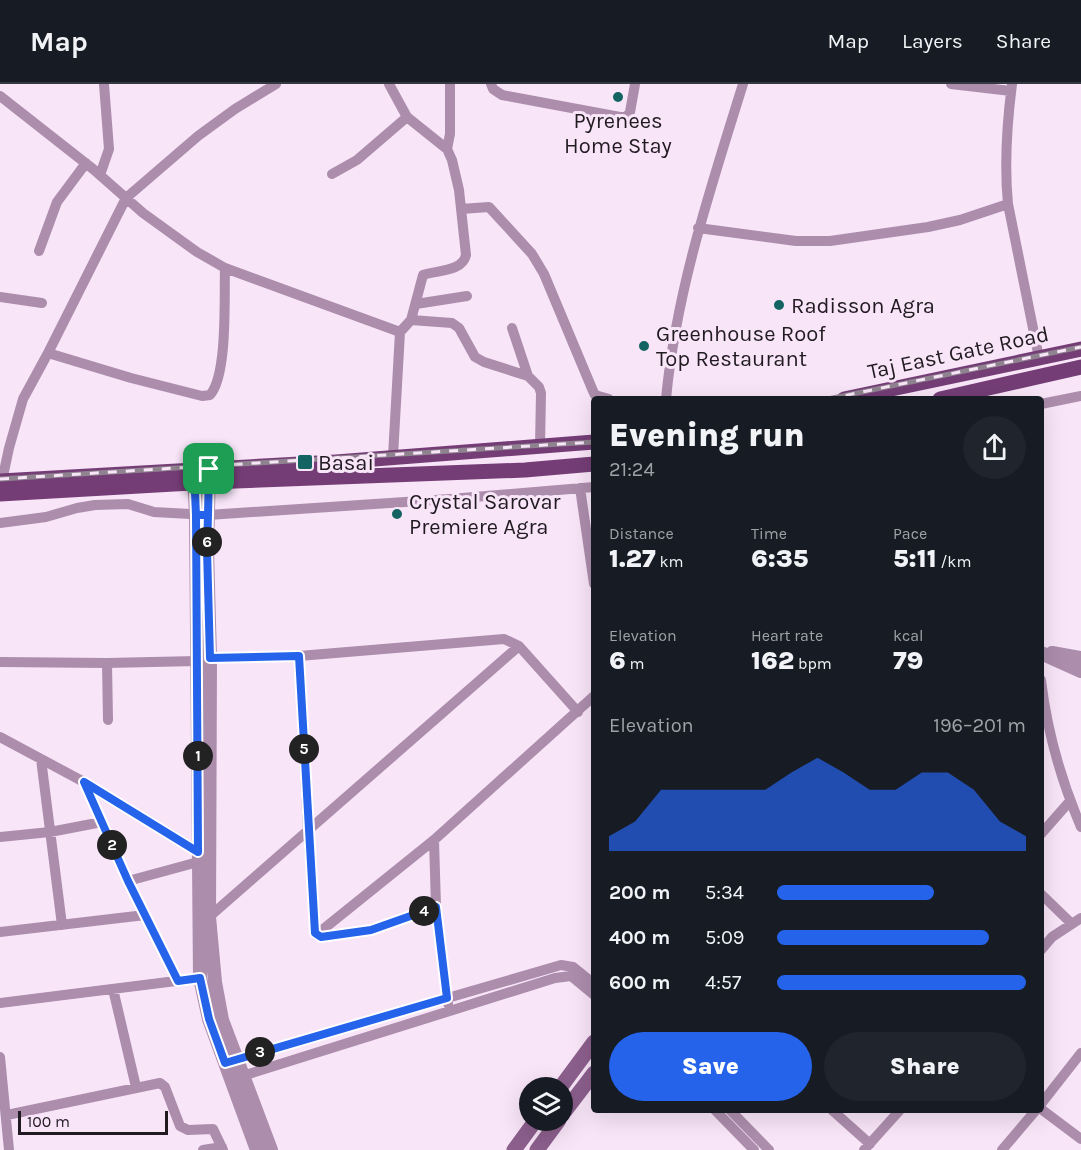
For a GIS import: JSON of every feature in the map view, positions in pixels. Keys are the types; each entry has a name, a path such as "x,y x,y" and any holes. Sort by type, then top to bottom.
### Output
{"main road":[{"name":"Taj East Gate Road","path":"858,396 1081,349"},
{"path":"953,396 1081,367"},
{"path":"202,476 393,456 591,442"},
{"path":"1,485 202,476 525,470 591,464"},
{"path":"568,1077 591,1046"},
{"path":"573,1101 591,1077"},
{"path":"514,1150 528,1131"},
{"path":"537,1150 551,1131"}],"street":[{"path":"100,175 109,149 104,84"},
{"path":"1,485 23,399 126,198 198,136 235,109 276,84"},
{"path":"390,84 406,117 447,149 456,171 465,259 448,270 423,275 411,320 400,332 393,456"},
{"path":"447,149 450,134 450,84"},
{"path":"492,84 493,89 502,95 626,117 630,112 635,84"},
{"path":"666,396 672,348 698,228 743,84"},
{"path":"951,84 1012,88 1007,150 1008,204 1039,358"},
{"path":"0,96 86,163 142,213 197,252 225,268 400,332"},
{"path":"332,174 357,159 406,117"},
{"path":"39,251 57,202 86,163"},
{"path":"698,228 786,240 830,241 928,227 960,220 1008,204"},
{"path":"461,208 489,207 532,254 544,274 593,391 599,396"},
{"path":"48,354 201,396 210,395 218,377 223,348 225,268"},
{"path":"416,304 467,296"},
{"path":"0,297 42,303"},
{"path":"411,320 452,323 459,328 475,357 484,363 528,375"},
{"path":"512,328 528,375 539,387 541,393 540,446"},
{"path":"1044,403 1081,396"},
{"path":"525,470 591,470"},
{"path":"202,476 203,660 209,916 218,1001 231,1061 256,1150"},
{"path":"0,523 46,517 77,508 118,504 136,506 154,512 202,515 591,487"},
{"path":"580,488 591,563"},
{"path":"0,662 107,663 299,656 504,639 519,646 578,712"},
{"path":"209,916 519,646"},
{"path":"1044,652 1081,658"},
{"path":"1044,653 1081,671"},
{"path":"299,656 316,935"},
{"path":"203,660 198,857 200,978 209,1019 231,1061"},
{"path":"107,663 108,720"},
{"path":"316,935 434,840 591,699"},
{"path":"1044,702 1047,725 1070,801 1081,827"},
{"path":"0,736 84,782 198,857"},
{"path":"41,759 62,925"},
{"path":"84,782 128,881 178,981"},
{"path":"1044,831 1070,801"},
{"path":"0,837 50,832 102,822"},
{"path":"434,840 436,907 448,1010"},
{"path":"128,881 198,857"},
{"path":"1044,896 1076,920 1052,937 1044,946"},
{"path":"316,935 321,937 361,932 436,907"},
{"path":"0,932 145,915"},
{"path":"231,1061 561,965 573,967 591,982"},
{"path":"237,1078 448,1010 565,976 571,976 591,993"},
{"path":"0,1003 200,978"},
{"path":"113,989 136,1088"},
{"path":"1044,1100 1081,1053"},
{"path":"0,1058 2,1097 9,1150"},
{"path":"237,1078 271,1150"},
{"path":"6,1115 156,1083 163,1085 180,1126 188,1130 213,1129 223,1148 203,1150"},
{"path":"1044,1111 1081,1139"},
{"path":"718,1113 754,1150"},
{"path":"733,1113 769,1150"},
{"path":"834,1113 867,1147 897,1113"},
{"path":"1005,1149 1034,1113"}],"railway":[{"path":"843,396 1081,347"},
{"path":"0,479 591,442"}],"place":[{"name":"Pyrenees Home Stay","path":"618,97"},
{"name":"Radisson Agra","path":"779,305"},
{"name":"Greenhouse Roof Top Restaurant","path":"644,346"},
{"name":"Basai","path":"305,462"},
{"name":"Crystal Sarovar Premiere Agra","path":"397,514"}],"route":[{"path":"209,469 194,470 196,515 208,515 210,658 299,656 315,933 321,937 371,930 436,907 447,998 225,1063 209,1019 200,978 178,981 128,881 84,782 198,852 196,515 208,515 209,469"}]}
